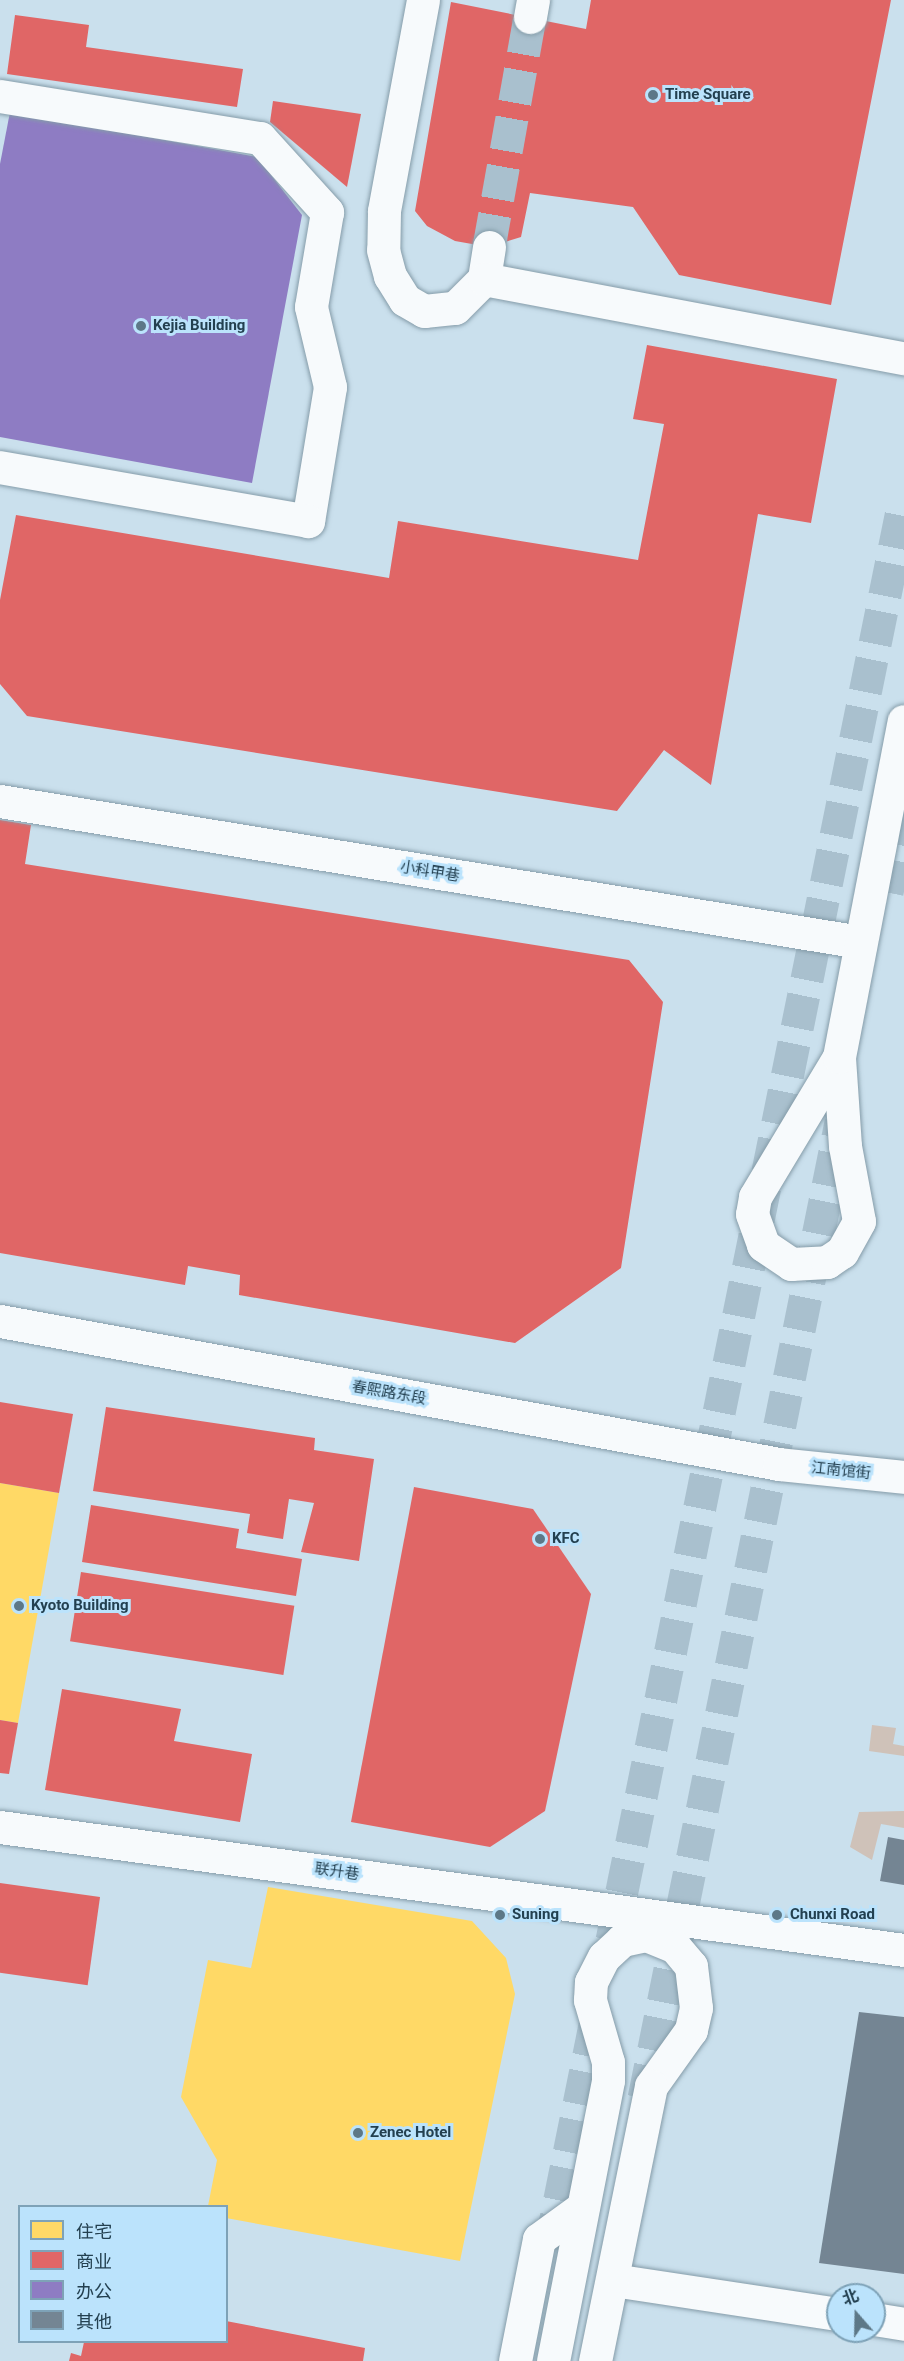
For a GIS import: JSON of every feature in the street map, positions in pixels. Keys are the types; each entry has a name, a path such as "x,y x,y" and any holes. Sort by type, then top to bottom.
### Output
{"street":[{"path":"423,0 384,211 383,250 390,276 405,300 424,311 455,308 484,279 489,247"},
{"path":"0,96 260,138 327,212 312,307 330,387 308,521 0,467"},
{"path":"484,279 904,358"},
{"path":"839,1057 755,1197 752,1214 763,1245 791,1264 827,1262 842,1252 859,1221 845,1146 839,1057 904,721"},
{"name":"小科甲巷","path":"0,801 860,942"},
{"name":"春熙路东段","path":"0,1321 779,1464"},
{"name":"江南馆街","path":"779,1464 904,1477"},
{"name":"联升巷","path":"0,1827 904,1950"},
{"path":"553,2361 609,2062 590,2000 591,1982 622,1940 658,1938 691,1966 696,2008 691,2030 651,2086 595,2361"},
{"path":"515,2361 539,2239 583,2207"},
{"path":"613,2280 826,2312"},
{"path":"886,2321 904,2324"}],"shaded area":[{"path":"872,1725 896,1728 893,1744 904,1746 904,1756 869,1751"},
{"path":"904,1811 904,1828 881,1824 872,1860 850,1847 859,1812"}],"building: 住宅":[{"name":"Kyoto Building","path":"0,1483 59,1493 18,1723 0,1720"},
{"path":"268,1887 472,1921 506,1958 515,1994 460,2261 228,2218 228,2205 208,2205 217,2160 181,2097 208,1960 251,1968"}],"building: 商业":[{"name":"Time Square","path":"591,0 891,0 831,305 679,275 633,207 530,193 521,237 489,247 455,241 427,226 415,211 451,2 586,29"},
{"path":"15,15 89,25 86,47 243,69 237,107 7,74"},
{"path":"273,101 361,114 347,187 270,122"},
{"path":"647,345 837,379 811,523 758,514 711,785 664,750 617,811 27,716 0,684 0,600 16,515 389,578 398,521 638,560 664,424 633,419"},
{"path":"0,820 31,825 25,864 629,960 663,1002 621,1268 515,1343 239,1295 240,1275 188,1266 185,1285 0,1253"},
{"path":"0,1402 73,1414 59,1493 0,1483"},
{"path":"106,1407 315,1438 314,1450 374,1459 359,1561 301,1552 314,1503 289,1499 283,1539 247,1533 250,1514 93,1491"},
{"path":"414,1487 533,1509 591,1594 545,1811 490,1847 351,1822"},
{"path":"91,1505 239,1529 236,1548 302,1559 296,1596 82,1562"},
{"path":"81,1572 294,1606 283,1675 70,1641"},
{"path":"62,1689 181,1709 174,1741 252,1754 240,1822 45,1790"},
{"path":"0,1720 18,1723 9,1774 0,1773"},
{"path":"0,1883 100,1897 88,1985 0,1973"},
{"path":"228,2321 365,2348 363,2361 69,2361 71,2353 81,2356 84,2343 228,2343"}],"building: 办公":[{"name":"Kejia Building","path":"10,112 257,157 302,215 252,483 0,437 0,164"}],"building: 其他":[{"path":"888,1837 904,1840 904,1885 880,1881"},
{"path":"859,2012 904,2017 904,2274 819,2263"}],"tunnel":[{"path":"489,247 530,17"},
{"path":"612,1940 904,501"},
{"path":"887,892 904,810"},
{"path":"644,2098 841,1122"},
{"path":"550,2248 598,2011"}],"place":[{"name":"Time Square","path":"653,95"},
{"name":"Kejia Building","path":"141,326"},
{"name":"KFC","path":"540,1539"},
{"name":"Kyoto Building","path":"19,1606"},
{"name":"Suning","path":"500,1915"},
{"name":"Chunxi Road","path":"777,1915"},
{"name":"Zenec Hotel","path":"358,2133"}]}
